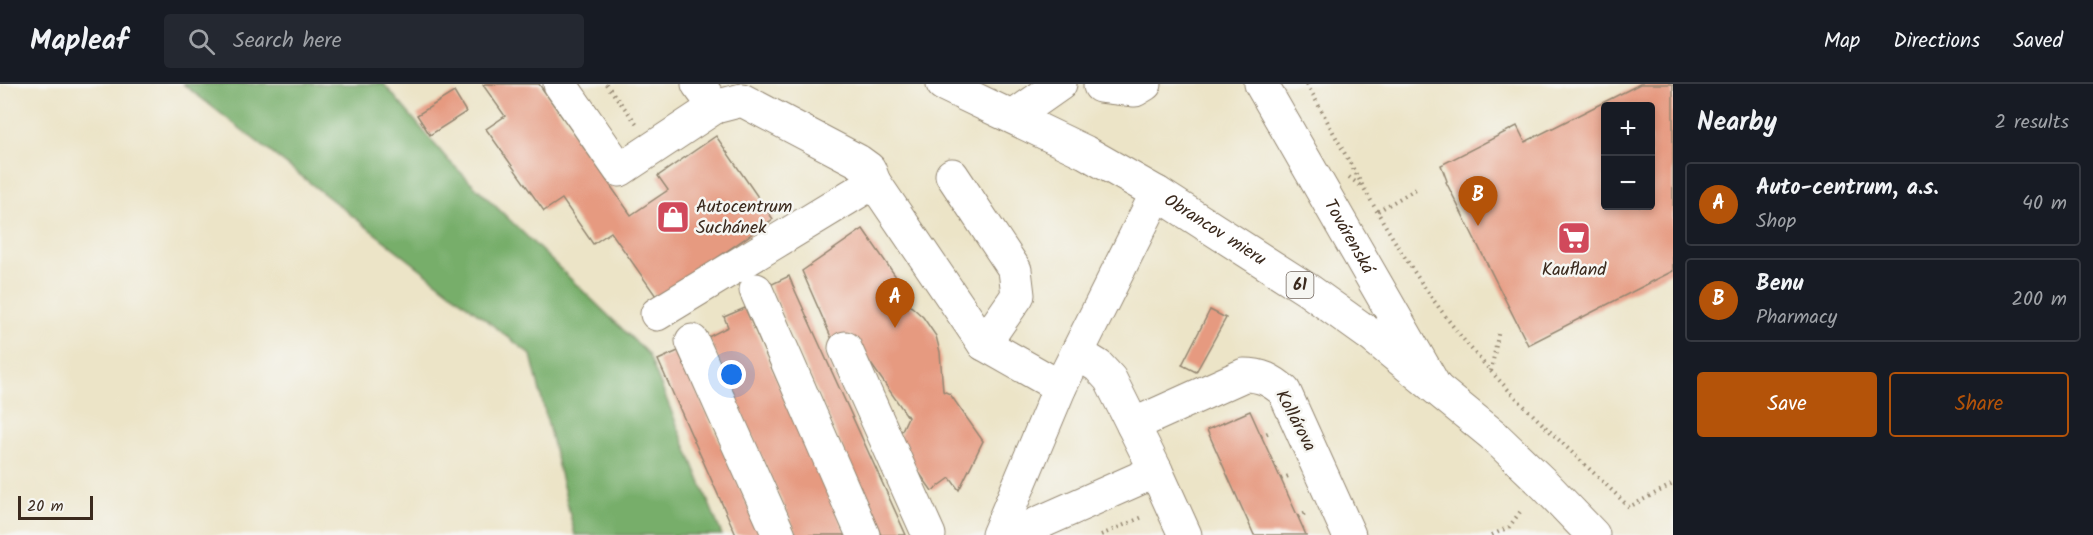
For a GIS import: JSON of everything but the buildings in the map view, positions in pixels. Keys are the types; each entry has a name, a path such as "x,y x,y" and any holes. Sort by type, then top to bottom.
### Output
{"street":[{"path":"560,84 620,170 706,96 742,100 858,161 869,170 874,182 984,344 1060,387"},
{"name":"Obrancov mieru","path":"943,84 1085,152 1157,193 1308,290 1372,336 1493,435 1593,535"},
{"path":"1013,117 1060,84"},
{"path":"1068,84 1102,85 1135,90 1145,84"},
{"name":"Továrenská","path":"1261,84 1435,388"},
{"path":"952,175 1015,270 1018,295 984,344"},
{"path":"657,314 874,182"},
{"path":"998,535 1060,387 1157,193"},
{"path":"756,290 863,535"},
{"path":"692,341 779,535"},
{"path":"845,348 929,535"},
{"path":"1077,352 1098,366 1110,379 1185,535"},
{"name":"Kollárova","path":"1133,425 1237,377 1258,375 1270,379 1284,391 1349,535"},
{"path":"1014,534 1156,471"}],"path":[{"path":"1307,84 1419,282 1450,324 1491,372 1629,507 1673,484"},
{"path":"1377,211 1418,188"},
{"path":"1491,372 1499,330"},
{"path":"1492,535 1509,527 1520,512"},
{"path":"1101,535 1147,515"}],"green space":[{"path":"183,84 384,84 448,160 648,354 722,535 575,535 531,355"}],"place":[{"name":"Autocentrum Suchánek","path":"673,217"},
{"name":"Benu","path":"1478,226"},
{"name":"Kaufland","path":"1574,238"},
{"name":"Auto-centrum, a.s.","path":"895,328"}]}
